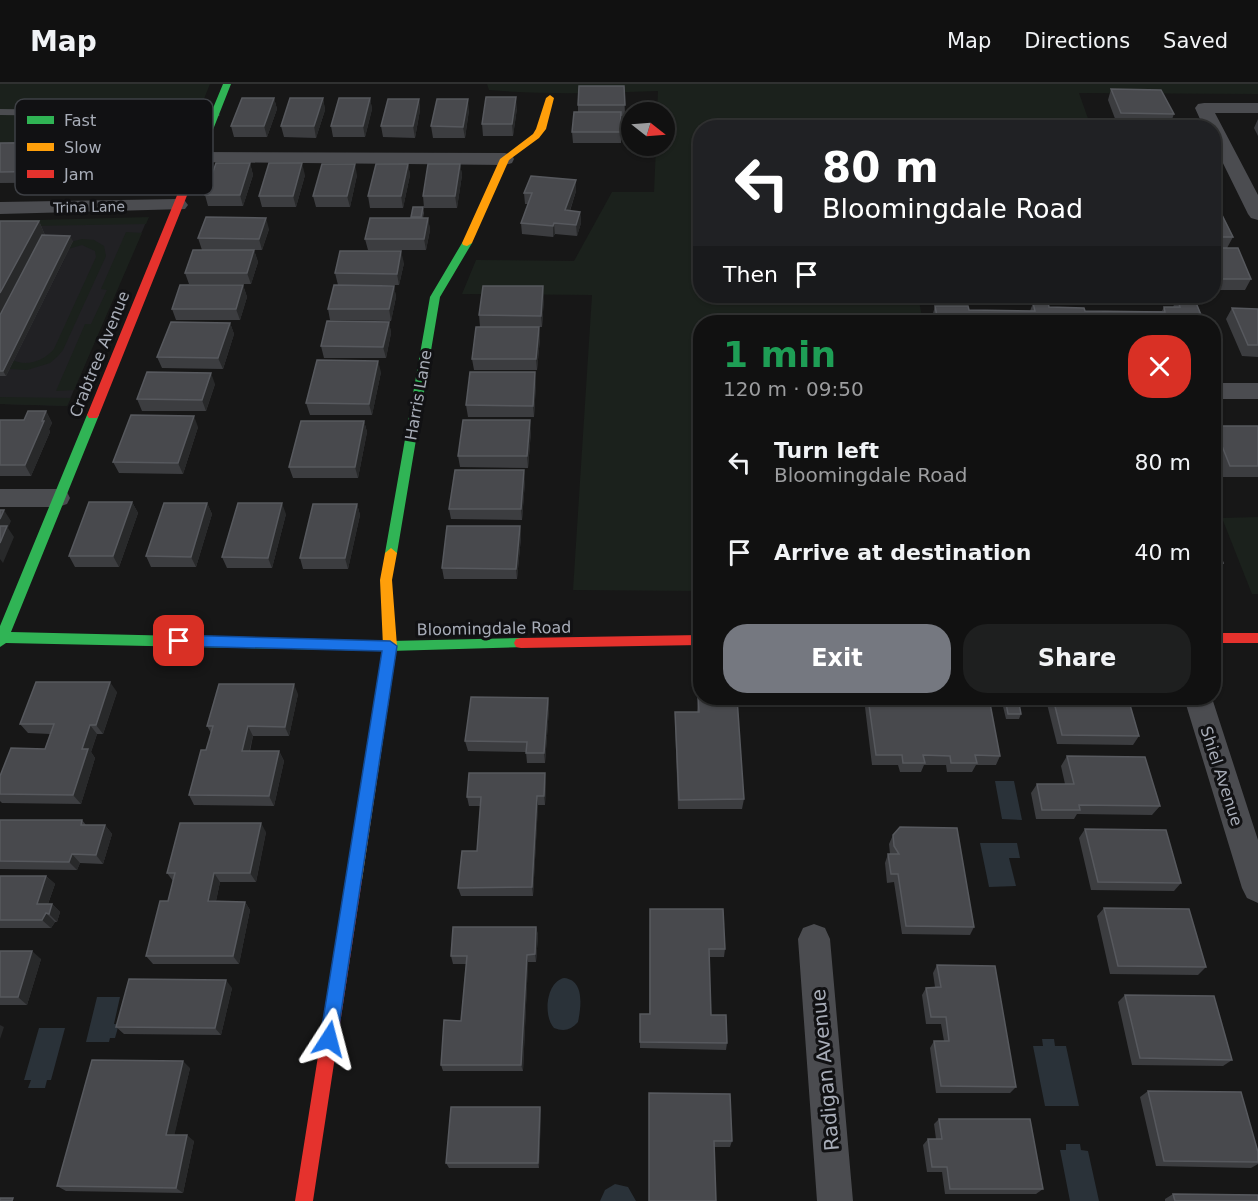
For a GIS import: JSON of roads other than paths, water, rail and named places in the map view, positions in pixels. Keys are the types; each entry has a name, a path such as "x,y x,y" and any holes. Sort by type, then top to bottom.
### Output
{"street":[{"name":"Crabtree Avenue","path":"213,120 227,84"},
{"path":"213,158 505,159 536,136 541,129 550,98"},
{"path":"1210,120 1204,108 1258,108"},
{"path":"1221,142 1258,214"},
{"name":"Harris Lane","path":"304,1201 390,646 386,580 435,297 473,233 505,159"},
{"name":"Crabtree Avenue","path":"1,638 182,195"},
{"name":"Trina Lane","path":"0,208 178,205"},
{"path":"1221,391 1258,391"},
{"path":"0,498 58,498"},
{"name":"Bloomingdale Road","path":"1,638 390,646 693,640"},
{"path":"1221,639 1258,638"},
{"name":"Shiel Avenue","path":"1200,705 1258,888"},
{"name":"Radigan Avenue","path":"814,939 835,1201"}],"lane":[{"path":"0,112 15,112"}]}
